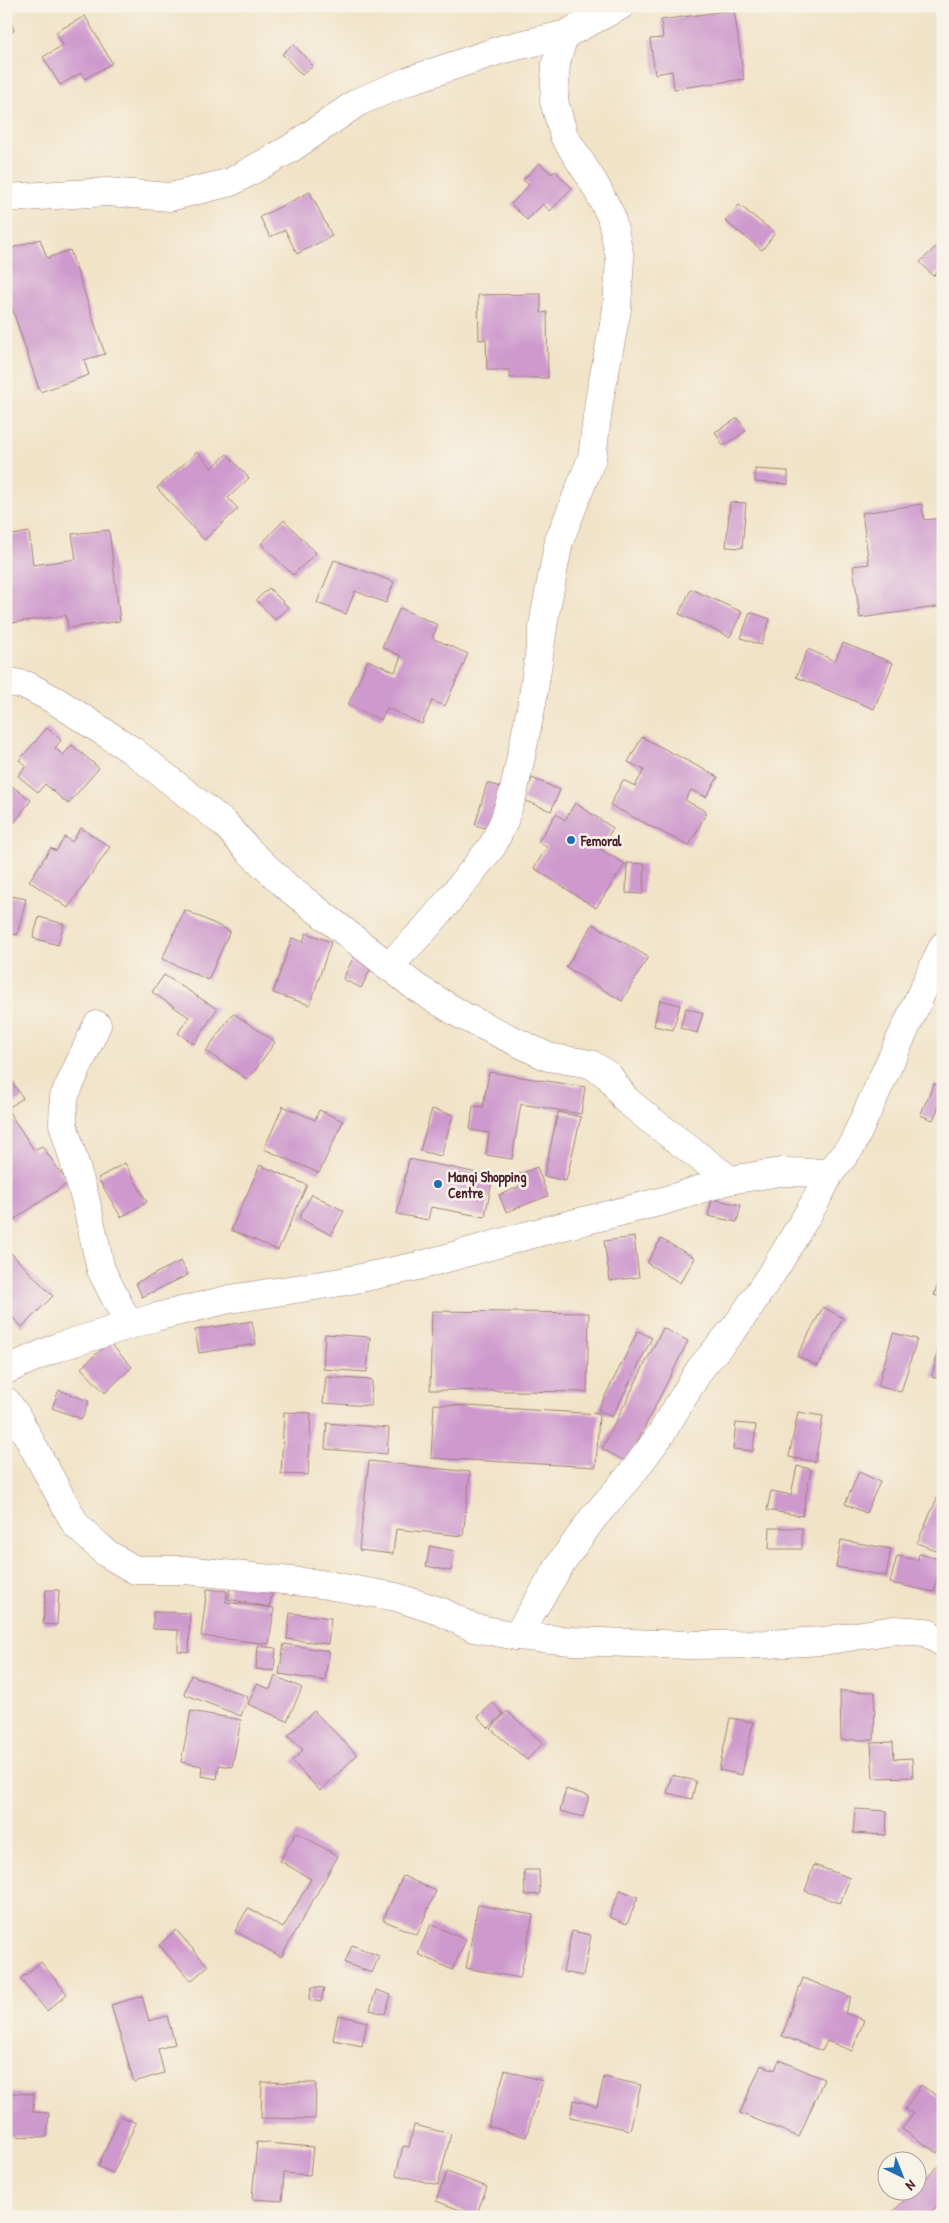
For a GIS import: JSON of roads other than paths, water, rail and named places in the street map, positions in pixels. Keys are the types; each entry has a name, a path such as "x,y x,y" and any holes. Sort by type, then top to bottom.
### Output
{"street":[{"path":"6,198 107,192 170,196 231,182 290,149 358,102 408,81 503,49 564,35 620,6"},
{"path":"388,966 451,898 493,845 504,821 514,790 532,703 545,614 559,541 592,458 599,401 617,309 620,258 611,216 594,183 564,136 554,101 556,63 564,35"},
{"path":"6,681 28,686 56,701 133,750 225,824 249,851 286,886 416,988 463,1016 548,1056 590,1064 609,1076 626,1100 645,1116 730,1180"},
{"path":"517,1636 563,1560 592,1518 634,1472 661,1434 700,1369 737,1325 776,1267 830,1173 852,1145 943,946"},
{"path":"97,1024 64,1097 63,1124 85,1198 101,1270 129,1325"},
{"path":"6,1370 58,1347 129,1325 230,1299 341,1282 418,1266 536,1233 663,1202 730,1180 781,1172 830,1173"},
{"path":"6,1401 16,1415 76,1525 106,1554 135,1570 185,1570 320,1584 396,1598 442,1612 474,1628 517,1636 572,1641 688,1645 767,1644 823,1640 894,1630 926,1632 943,1643"}],"place":[{"name":"Femoral","path":"571,840"},
{"name":"Mangi Shopping Centre","path":"438,1184"}]}
